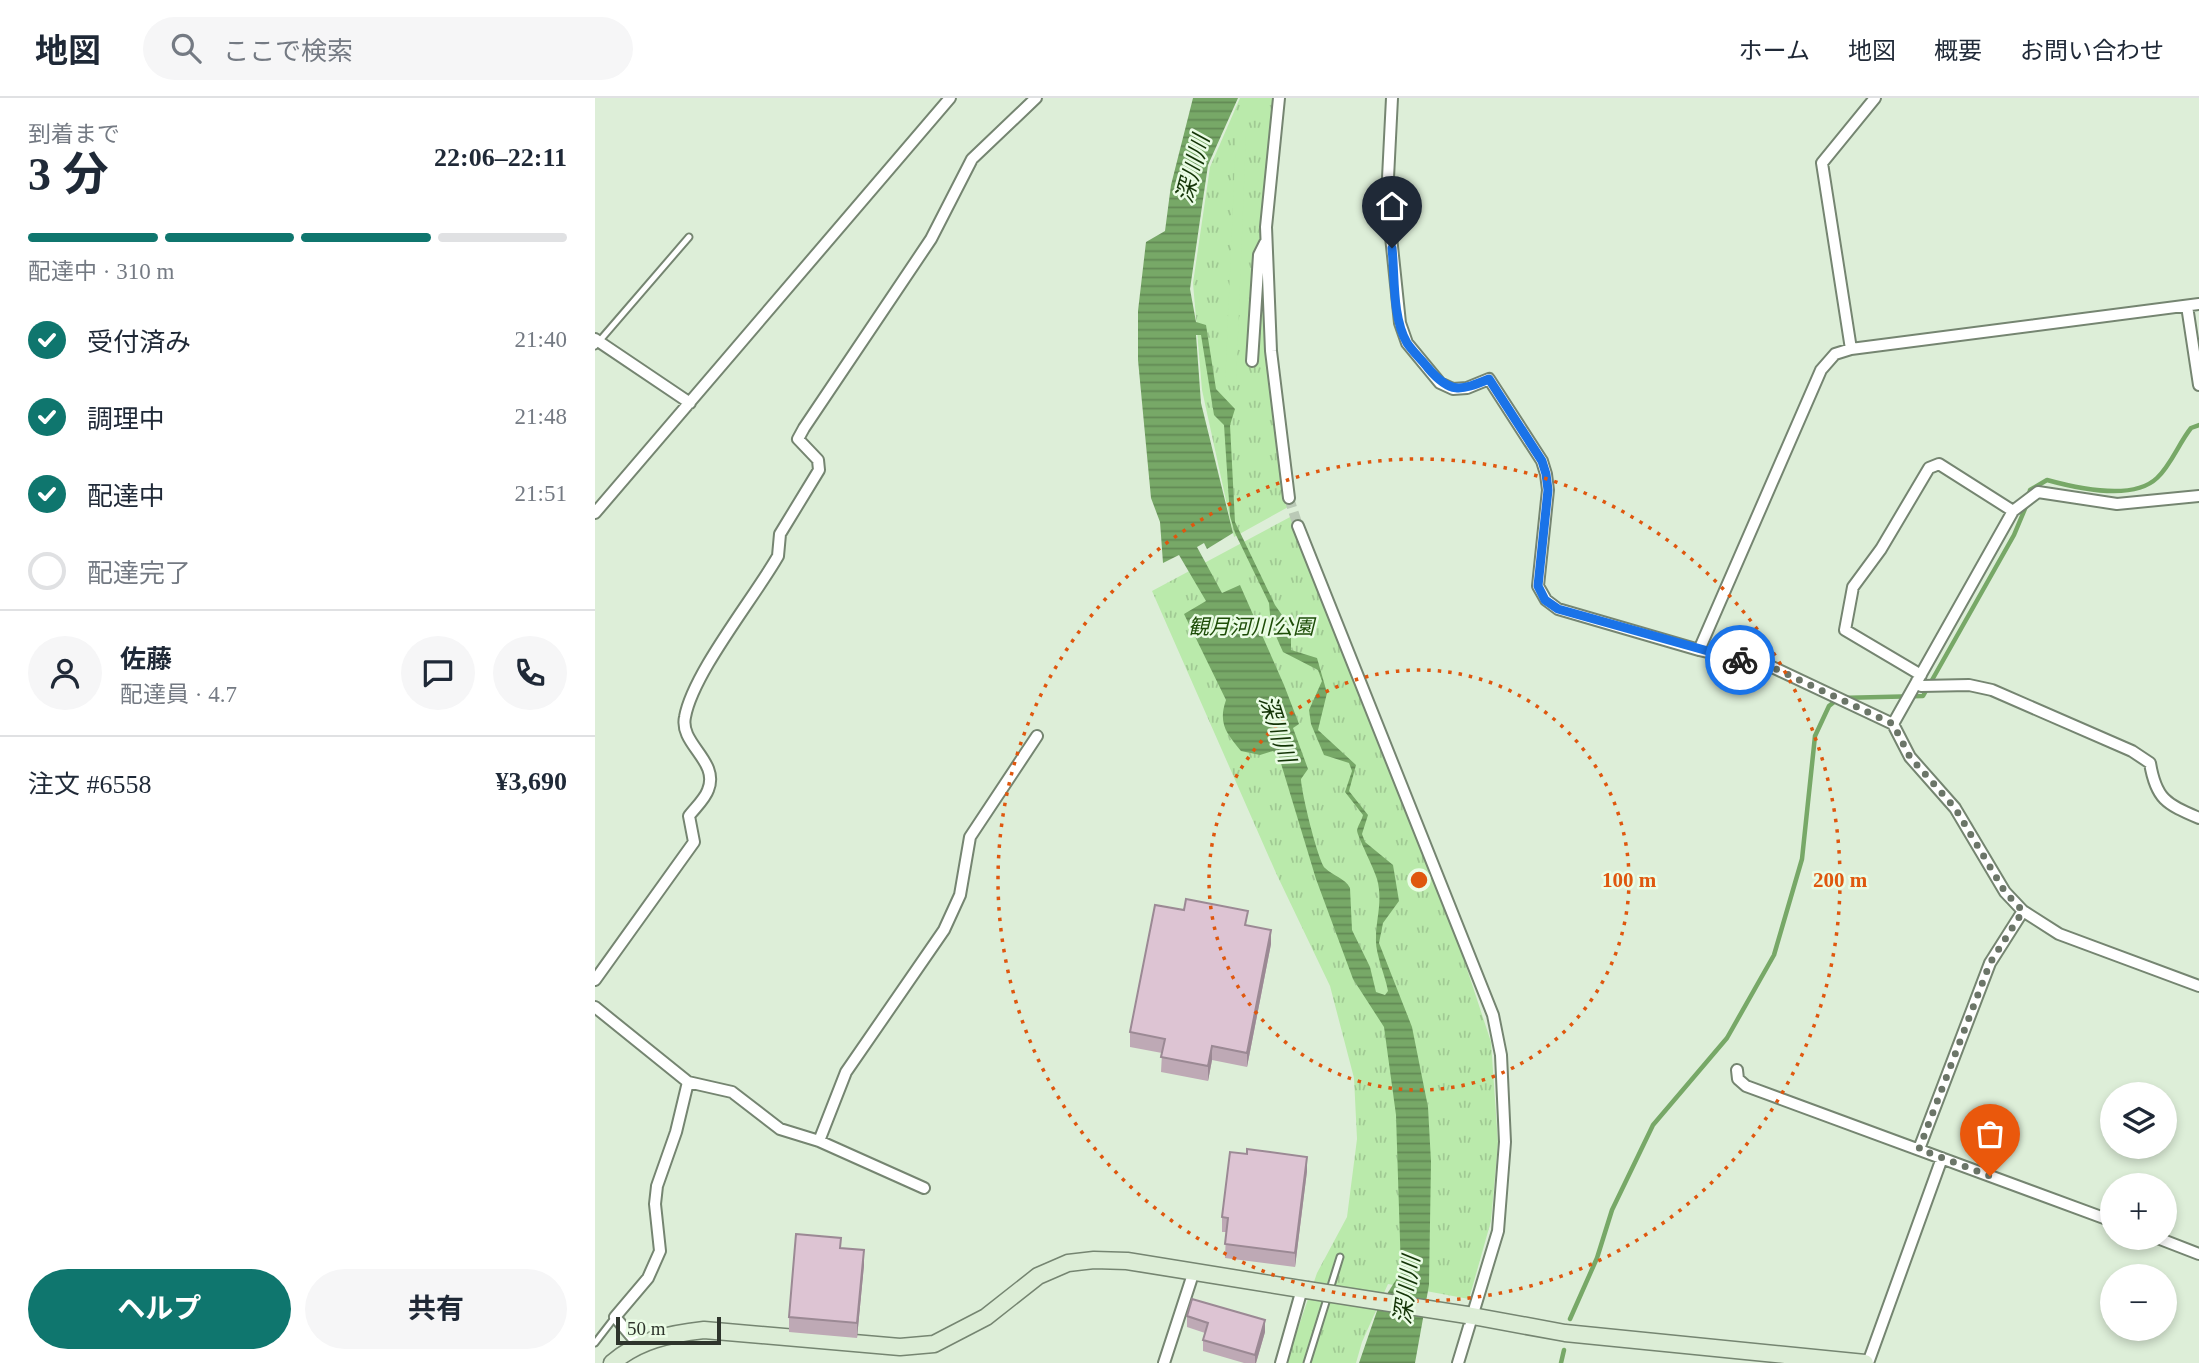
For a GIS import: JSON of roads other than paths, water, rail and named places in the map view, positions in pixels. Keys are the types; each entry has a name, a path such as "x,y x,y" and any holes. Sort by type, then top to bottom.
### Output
{"street":[{"path":"595,513 950,98"},
{"path":"595,980 694,842 689,816 708,793 710,776 704,759 685,730 684,719 708,666 778,556 780,534 820,470 818,460 799,439 804,428 931,239 972,159 1036,98"},
{"path":"1279,98 1270,170 1267,242 1271,351 1289,498"},
{"path":"1392,98 1387,198 1400,323 1407,343 1440,383 1453,389 1467,388 1489,379 1542,461 1548,490 1538,586 1545,600 1558,609 1699,650 1772,667 1893,724 1910,757 1955,808 2005,892 2023,911 2059,934 2199,986"},
{"path":"1851,349 1822,163 1875,98"},
{"path":"1252,361 1259,255 1267,242"},
{"path":"1699,650 1821,370 1835,355 1851,349 2193,305 2199,385"},
{"path":"597,342 690,403"},
{"path":"2013,511 1938,464 1929,468 1881,549 1853,587 1845,630 1919,678 1921,686 1969,685 1992,690 2132,751 2150,762 2154,788 2170,806 2199,818"},
{"path":"1893,724 2013,511 2038,492 2117,504 2199,496"},
{"path":"1298,526 1493,1015 1501,1055 1505,1142 1498,1231 1458,1363"},
{"path":"819,1141 846,1072 944,930 960,895 970,837 1037,736"},
{"path":"1919,1149 1990,963 2023,911"},
{"path":"595,1007 688,1082 732,1092 780,1129 819,1141 924,1188"},
{"path":"1737,1070 1738,1079 1746,1086 2100,1217"},
{"path":"638,1344 615,1317 647,1278 660,1251 655,1204 657,1186 688,1082"},
{"path":"612,1363 638,1344 704,1331 899,1347 934,1344 986,1317 1038,1276 1068,1263 1127,1261 1566,1333 1866,1363 1942,1158"},
{"path":"2177,1246 2199,1254"},
{"path":"1164,1363 1194,1271"},
{"path":"1281,1363 1305,1289"}],"lane":[{"path":"597,342 689,237"},
{"path":"1307,1363 1340,1257"},
{"path":"595,1343 615,1317"}],"water":[{"name":"深川川","path":"1193,98 1238,98 1208,165 1190,289 1196,322 1206,325 1216,389 1235,409 1230,425 1235,522 1275,605 1291,628 1291,650 1317,658 1327,693 1318,730 1356,765 1349,791 1368,815 1362,834 1365,842 1393,865 1399,901 1383,923 1379,943 1412,1027 1428,1107 1431,1162 1429,1285 1415,1363 1359,1363 1378,1308 1401,1272 1396,1115 1384,1027 1353,979 1316,879 1279,757 1273,751 1260,755 1241,751 1225,727 1223,715 1226,700 1184,614 1206,601 1179,555 1163,563 1160,522 1151,498 1138,360 1138,311 1146,242 1165,231 1171,185","holes":["1196,335 1201,335 1214,415 1224,425 1230,516 1235,533 1269,603 1271,625 1283,652 1318,670 1322,681 1309,710 1311,724 1324,755 1349,763 1352,771 1345,792 1363,815 1357,830 1379,887 1376,944 1388,991 1385,995 1376,992 1370,967 1352,930 1350,888 1325,868 1318,853 1301,779 1308,769 1293,728 1299,724 1284,685 1240,585 1222,593 1197,547 1204,543 1207,549 1233,533 1201,403"]}],"waterway":[{"path":"2029,495 2030,490 2047,480 2104,491 2134,489 2147,485 2162,473 2191,428 2199,425"},
{"path":"1570,1319 1597,1258 1612,1210 1653,1125 1727,1038 1774,955 1802,859 1815,736 1829,706 1839,698 1923,696 2014,535 2027,504"},
{"path":"1561,1363 1564,1350"}],"tunnel":[{"path":"1289,498 1298,526"}],"park label":[{"name":"観月河川公園","path":"1251,627"}]}
